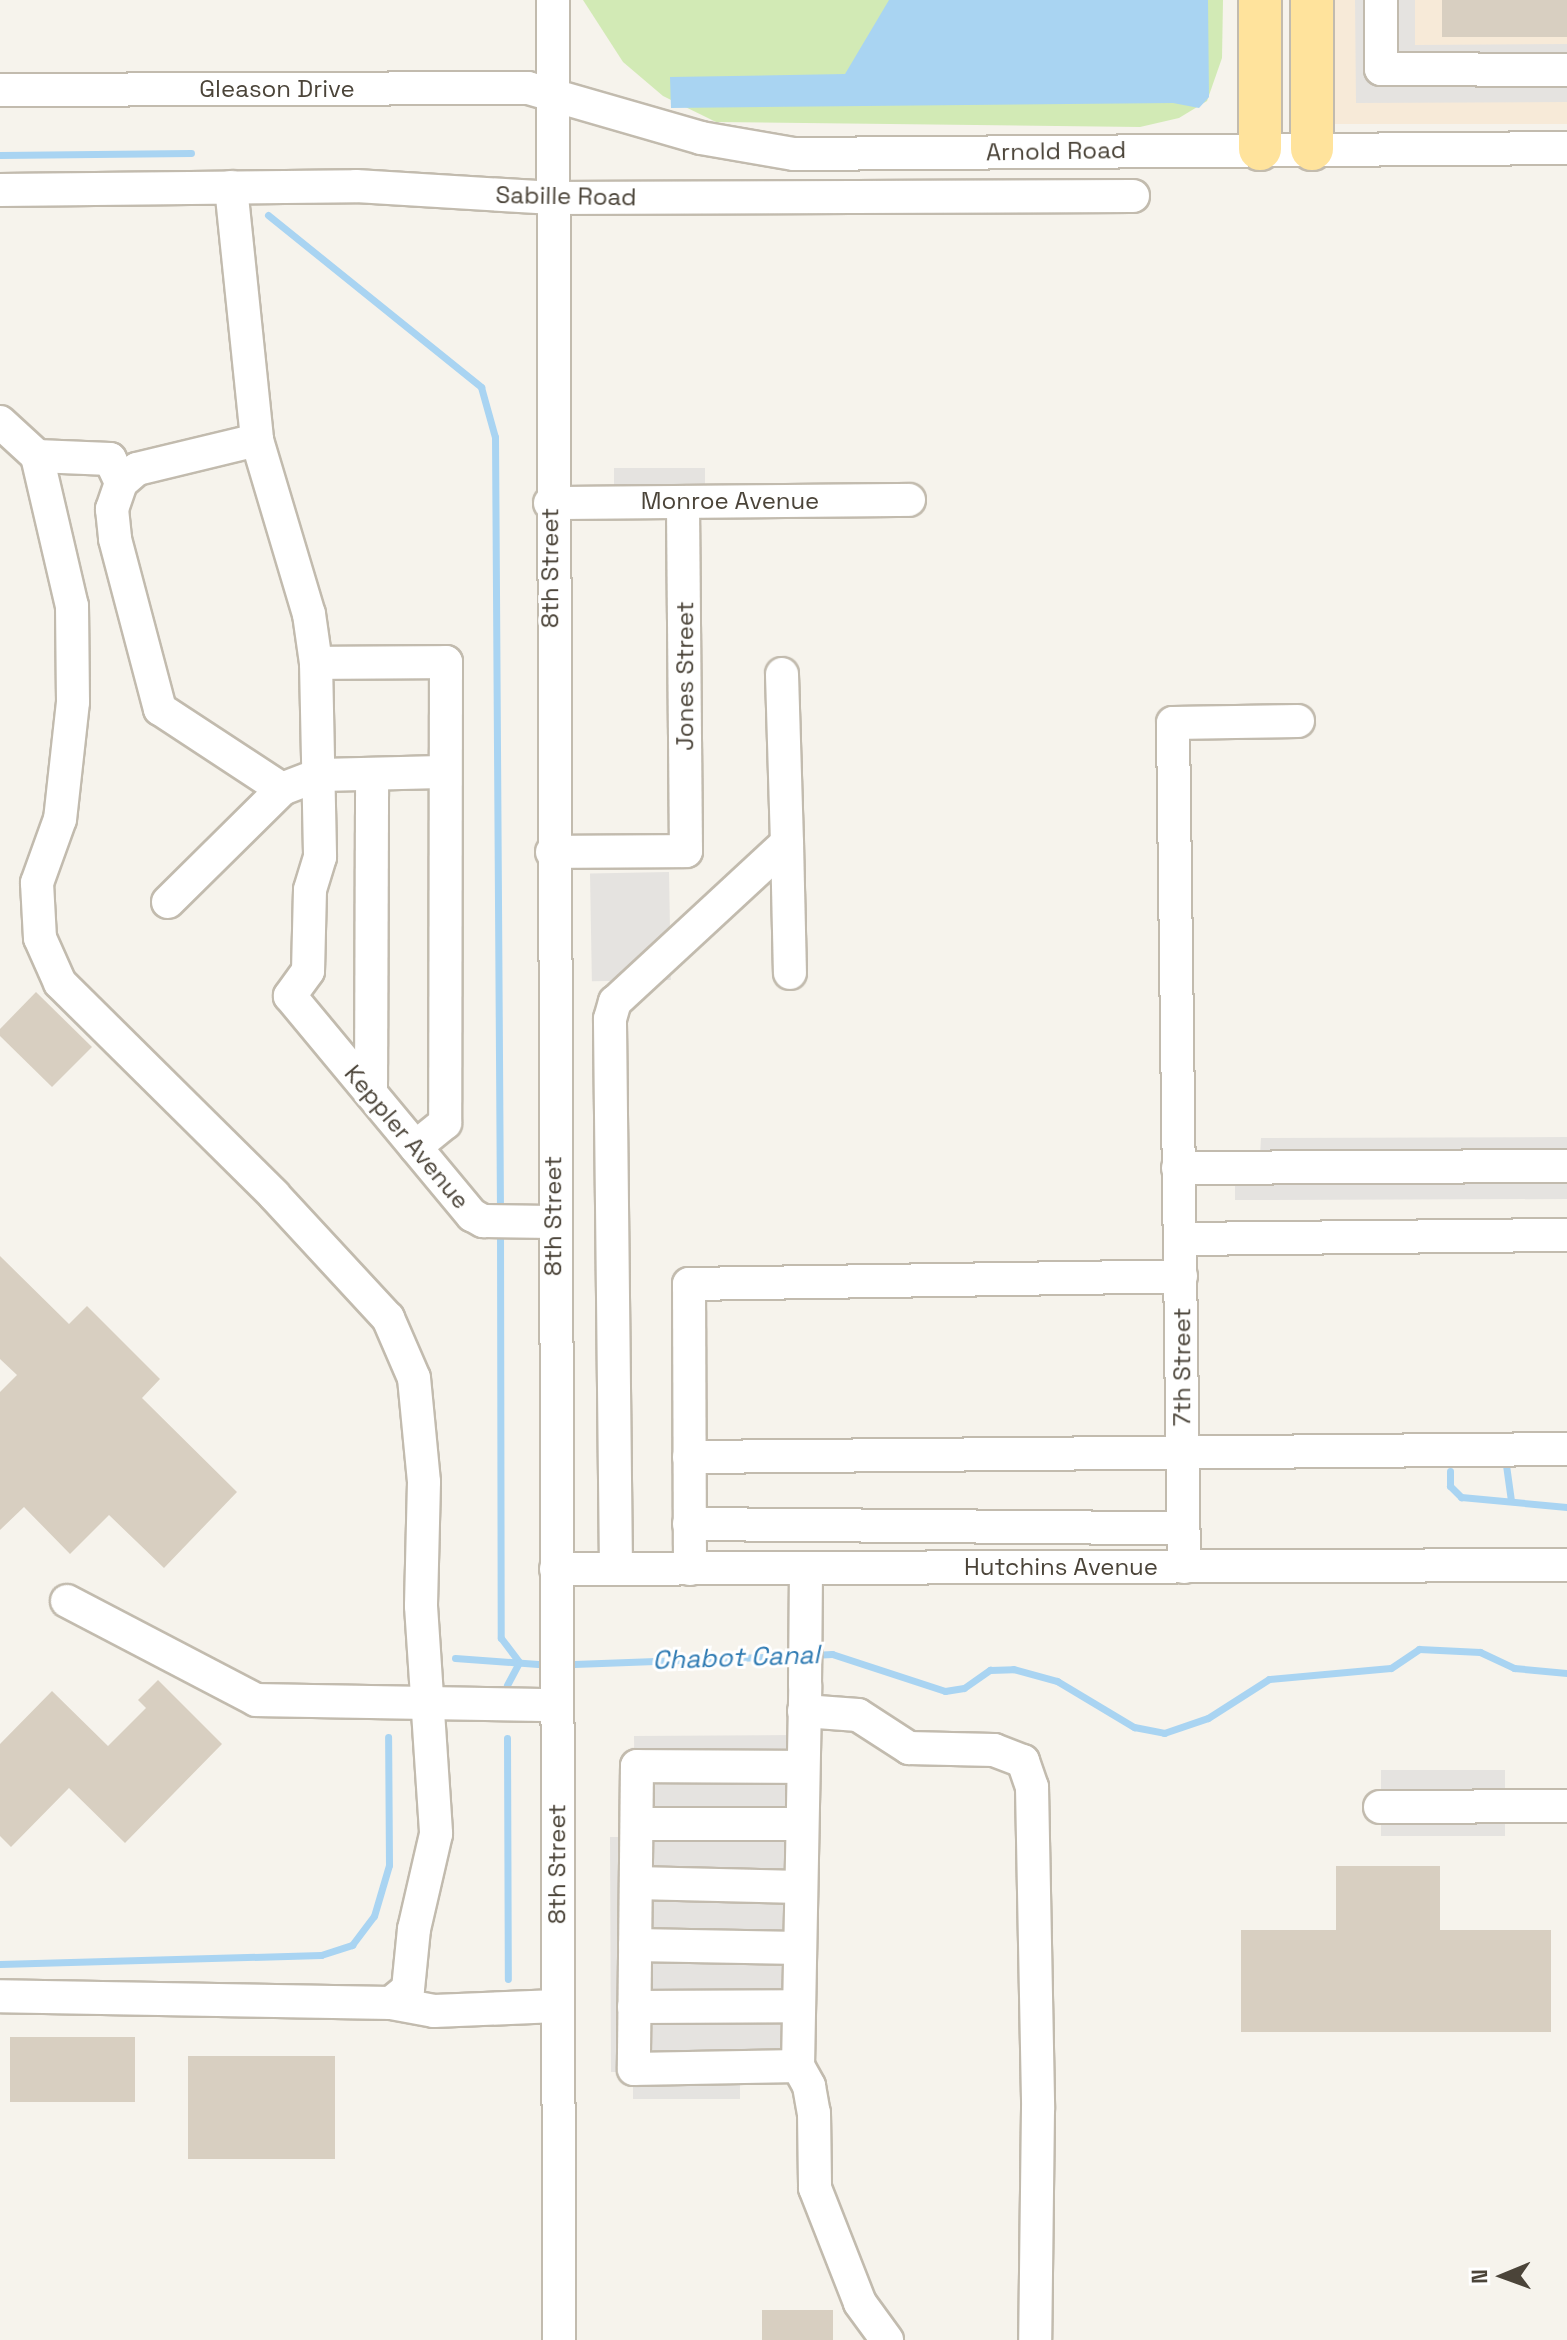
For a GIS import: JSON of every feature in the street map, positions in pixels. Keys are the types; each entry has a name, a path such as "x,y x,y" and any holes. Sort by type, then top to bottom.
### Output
{"main road":[{"path":"1260,0 1260,149"},
{"path":"1312,0 1312,149"}],"street":[{"name":"8th Street","path":"553,0 550,503 559,2340"},
{"path":"1381,0 1381,69 1567,70"},
{"name":"Gleason Drive","path":"0,90 528,88 553,92"},
{"name":"Arnold Road","path":"553,92 701,138 794,154 1567,148"},
{"name":"Sabille Road","path":"0,190 356,186 550,198 1133,196"},
{"path":"231,187 257,440 309,614 316,663 318,775"},
{"path":"0,422 37,456 72,606 73,702 60,819 37,883 40,938 60,983 274,1195 388,1318 415,1392 424,1482 421,1606 436,1834 414,1929 408,1989 391,2003"},
{"path":"257,440 137,469 121,483 112,509 115,539 160,709 282,789"},
{"path":"37,456 110,459 121,483"},
{"name":"Monroe Avenue","path":"550,503 909,500"},
{"name":"Jones Street","path":"552,852 686,851 683,502"},
{"path":"316,663 446,662 445,1123 415,1147"},
{"path":"782,674 790,973"},
{"name":"7th Street","path":"1184,1567 1173,723 1298,721"},
{"path":"168,902 282,789 318,775 445,772"},
{"path":"371,1093 372,774"},
{"name":"Keppler Avenue","path":"318,775 320,857 310,890 308,971 290,996 472,1215 502,1221 553,1222"},
{"path":"616,1569 610,1019 615,1002 787,843"},
{"path":"1178,1168 1567,1166"},
{"path":"1180,1239 1567,1235"},
{"path":"690,1569 689,1284 1181,1276"},
{"path":"689,1457 1182,1449 1567,1449"},
{"path":"689,1524 1183,1528"},
{"name":"Hutchins Avenue","path":"556,1569 1567,1565"},
{"path":"806,1568 798,2066 809,2086 814,2113 815,2188 860,2303 887,2340"},
{"path":"67,1601 256,1700 556,1705"},
{"path":"804,1698 858,1715 909,1748 994,1750 1023,1761 1032,1787 1038,2109 1035,2340"},
{"path":"798,2066 634,2069 637,1766 803,1767"},
{"path":"1380,1807 1567,1806"},
{"path":"637,1824 802,1824"},
{"path":"636,1883 801,1887"},
{"path":"635,1945 800,1948"},
{"path":"0,1996 391,2003 434,2011 557,2006"},
{"path":"634,2007 799,2006"}],"shaded area":[{"path":"1334,0 1567,0 1567,124 1334,124"},
{"path":"1355,0 1415,0 1415,45 1567,44 1567,102 1356,103"},
{"path":"614,468 705,468 705,488 614,488"},
{"path":"669,872 671,980 592,981 590,873"},
{"path":"1567,1137 1567,1199 1235,1200 1235,1156 1260,1156 1261,1138"},
{"path":"794,1735 795,2081 740,2082 740,2099 633,2099 633,2072 611,2072 610,1837 635,1837 634,1736"},
{"path":"1381,1770 1505,1770 1505,1836 1381,1836"}],"green space":[{"path":"583,0 1223,0 1222,58 1207,101 1179,118 1140,127 716,122 663,96 623,62"}],"water":[{"path":"889,0 1208,0 1209,97 1199,108 1173,103 671,108 670,77 845,74"}],"building":[{"path":"1442,0 1567,0 1567,37 1442,37"},
{"path":"36,992 92,1047 52,1087 0,1036 0,1029"},
{"path":"0,1256 69,1324 87,1306 160,1379 142,1398 237,1492 164,1568 109,1515 70,1554 24,1507 0,1530 0,1392 17,1375 0,1359"},
{"path":"158,1680 222,1744 125,1843 69,1788 11,1847 0,1836 0,1744 52,1691 108,1746 146,1708 138,1700"},
{"path":"1336,1866 1440,1866 1440,1930 1551,1930 1551,2032 1241,2032 1241,1930 1336,1930"},
{"path":"10,2037 135,2037 135,2102 10,2102"},
{"path":"188,2056 335,2056 335,2159 188,2159"},
{"path":"762,2310 833,2310 833,2340 762,2340"}],"waterway":[{"path":"0,155 191,153"},
{"path":"268,215 481,387 495,437 500,1211"},
{"path":"500,1228 501,1638 519,1662"},
{"path":"1506,1465 1511,1500"},
{"path":"1450,1471 1450,1486 1461,1497 1567,1507"},
{"name":"Chabot Canal","path":"812,1655 832,1654 945,1691 964,1688 990,1670 1013,1669 1057,1681 1134,1727 1164,1733 1208,1718 1269,1679 1391,1668 1419,1649 1480,1652 1514,1668 1567,1673"},
{"name":"Chabot Canal","path":"574,1664 795,1656"},
{"path":"455,1658 538,1664"},
{"path":"507,1685 519,1662"},
{"path":"0,1964 321,1955 352,1945 374,1916 389,1865 388,1737"},
{"path":"507,1738 508,1979"}]}
